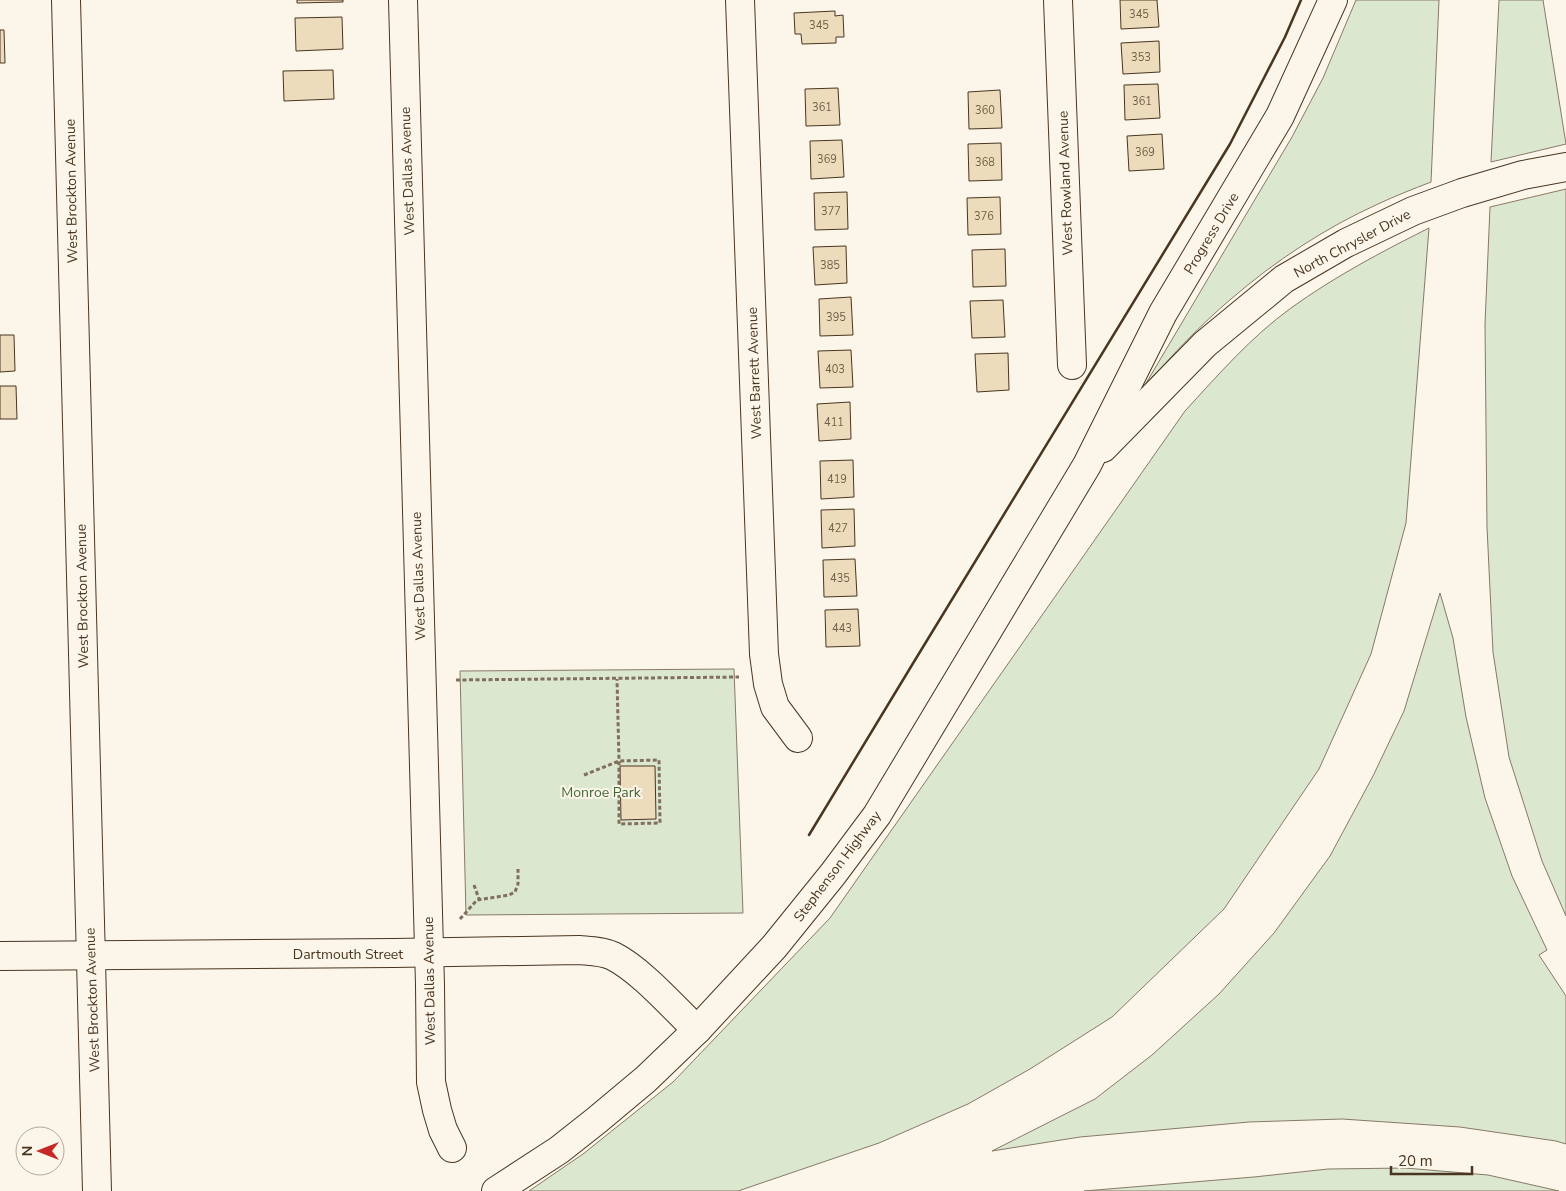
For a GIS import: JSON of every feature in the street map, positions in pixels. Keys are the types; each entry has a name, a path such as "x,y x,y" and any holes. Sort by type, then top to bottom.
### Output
{"street":[{"name":"West Brockton Avenue","path":"66,0 97,1191"},
{"name":"West Dallas Avenue","path":"403,0 431,1082 443,1130 452,1148"},
{"name":"West Barrett Avenue","path":"740,0 764,654 768,684 775,707 798,738"},
{"name":"West Rowland Avenue","path":"1058,0 1072,365"},
{"name":"Progress Drive","path":"1087,465 1163,313 1280,116 1333,0"},
{"name":"North Chrysler Drive","path":"1087,465 1205,344 1284,279 1346,243 1413,211 1523,175 1566,167"},
{"name":"Stephenson Highway","path":"496,1191 559,1150 646,1080 697,1030 774,948 877,815 1087,465"},
{"name":"Dartmouth Street","path":"0,956 579,950 613,956 637,973 697,1030"}],"path":[{"path":"456,680 739,677"},
{"path":"584,775 619,761 659,760 660,823 619,824 619,761 617,679"},
{"path":"460,919 473,903 479,899 509,895 515,892 518,884 518,869"},
{"path":"474,885 479,899"}],"green space":[{"path":"1356,0 1439,0 1431,182 1358,213 1301,246 1248,285 1220,309 1187,340 1145,385 1292,137 1323,78"},
{"path":"1499,0 1543,0 1566,144 1491,162"},
{"path":"1566,189 1566,916 1542,861 1509,757 1493,652 1487,527 1485,324 1490,207"},
{"path":"1429,228 1406,523 1371,654 1319,769 1224,909 1112,1017 1030,1069 968,1104 879,1143 738,1191 529,1191 583,1154 673,1082 830,918 1185,411 1222,370 1262,331 1307,297 1358,265"},
{"path":"1440,593 1453,638 1466,717 1485,798 1512,876 1547,950 1539,955 1566,996 1566,1144 1460,1127 1342,1119 1249,1122 1080,1137 992,1151 1095,1099 1152,1055 1219,994 1274,933 1330,856 1373,776 1404,711"},
{"name":"Monroe Park","path":"734,669 743,913 466,915 460,671"},
{"path":"1405,1168 1488,1175 1559,1191 1084,1191 1328,1169"}],"building":[{"path":"297,0 343,0 343,2 297,3"},
{"path":"1120,0 1157,0 1159,27 1121,29"},
{"path":"835,11 835,16 843,15 844,37 836,37 836,43 802,44 801,34 795,34 794,13"},
{"path":"342,17 343,49 296,51 295,18"},
{"path":"0,30 4,30 5,63 0,63"},
{"path":"1159,41 1160,72 1123,74 1121,43"},
{"path":"333,70 334,99 284,101 283,71"},
{"path":"1158,84 1160,118 1125,120 1124,85"},
{"path":"838,88 840,125 806,126 805,89"},
{"path":"1000,90 1002,128 969,129 968,92"},
{"path":"1162,134 1164,169 1129,171 1127,136"},
{"path":"842,140 844,177 811,179 810,141"},
{"path":"1001,143 1002,180 969,181 968,144"},
{"path":"847,192 848,229 815,230 814,193"},
{"path":"1000,197 1001,234 968,235 967,198"},
{"path":"846,246 847,283 815,285 813,247"},
{"path":"1005,249 1006,286 973,287 972,250"},
{"path":"851,297 853,335 820,336 819,299"},
{"path":"1003,300 1005,337 972,338 970,301"},
{"path":"0,335 14,335 15,371 0,372"},
{"path":"851,350 853,387 820,388 818,351"},
{"path":"1008,353 1009,390 977,392 975,354"},
{"path":"0,386 16,386 17,419 0,419"},
{"path":"850,402 851,439 819,441 817,404"},
{"path":"853,460 854,497 821,499 820,461"},
{"path":"854,509 855,546 822,548 821,510"},
{"path":"855,559 857,596 824,597 823,560"},
{"path":"858,609 860,646 826,647 825,610"},
{"path":"620,766 655,766 656,819 621,820"}],"wall":[{"path":"809,835 1230,144 1285,37 1301,0"}]}
